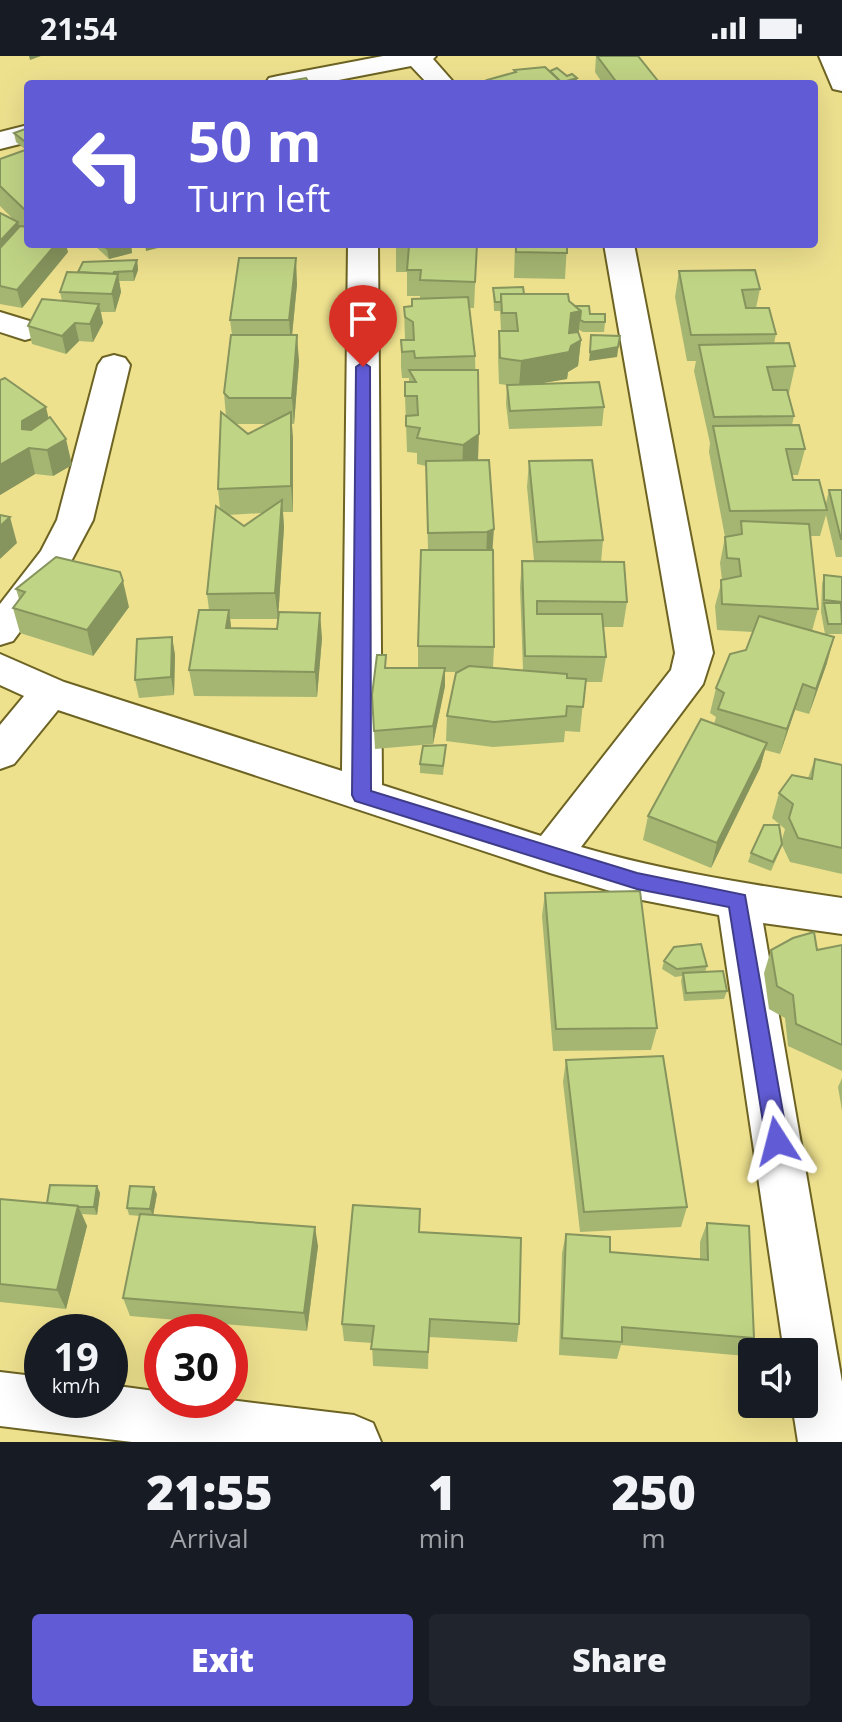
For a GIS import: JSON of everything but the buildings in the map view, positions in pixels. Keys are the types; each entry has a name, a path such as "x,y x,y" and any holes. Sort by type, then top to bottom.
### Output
{"street":[{"path":"832,56 842,83"},
{"path":"299,80 420,57 439,80"},
{"path":"0,141 24,134"},
{"path":"362,795 363,248"},
{"path":"550,856 689,674 694,653 620,248"},
{"path":"0,631 55,558 75,520 114,365"},
{"path":"0,668 50,692 550,856 637,881 738,901 842,916"},
{"path":"0,753 50,692"},
{"path":"738,901 825,1442"},
{"path":"0,1399 354,1442"}],"route":[{"path":"363,367 362,795 637,881 738,901 777,1141"}]}
